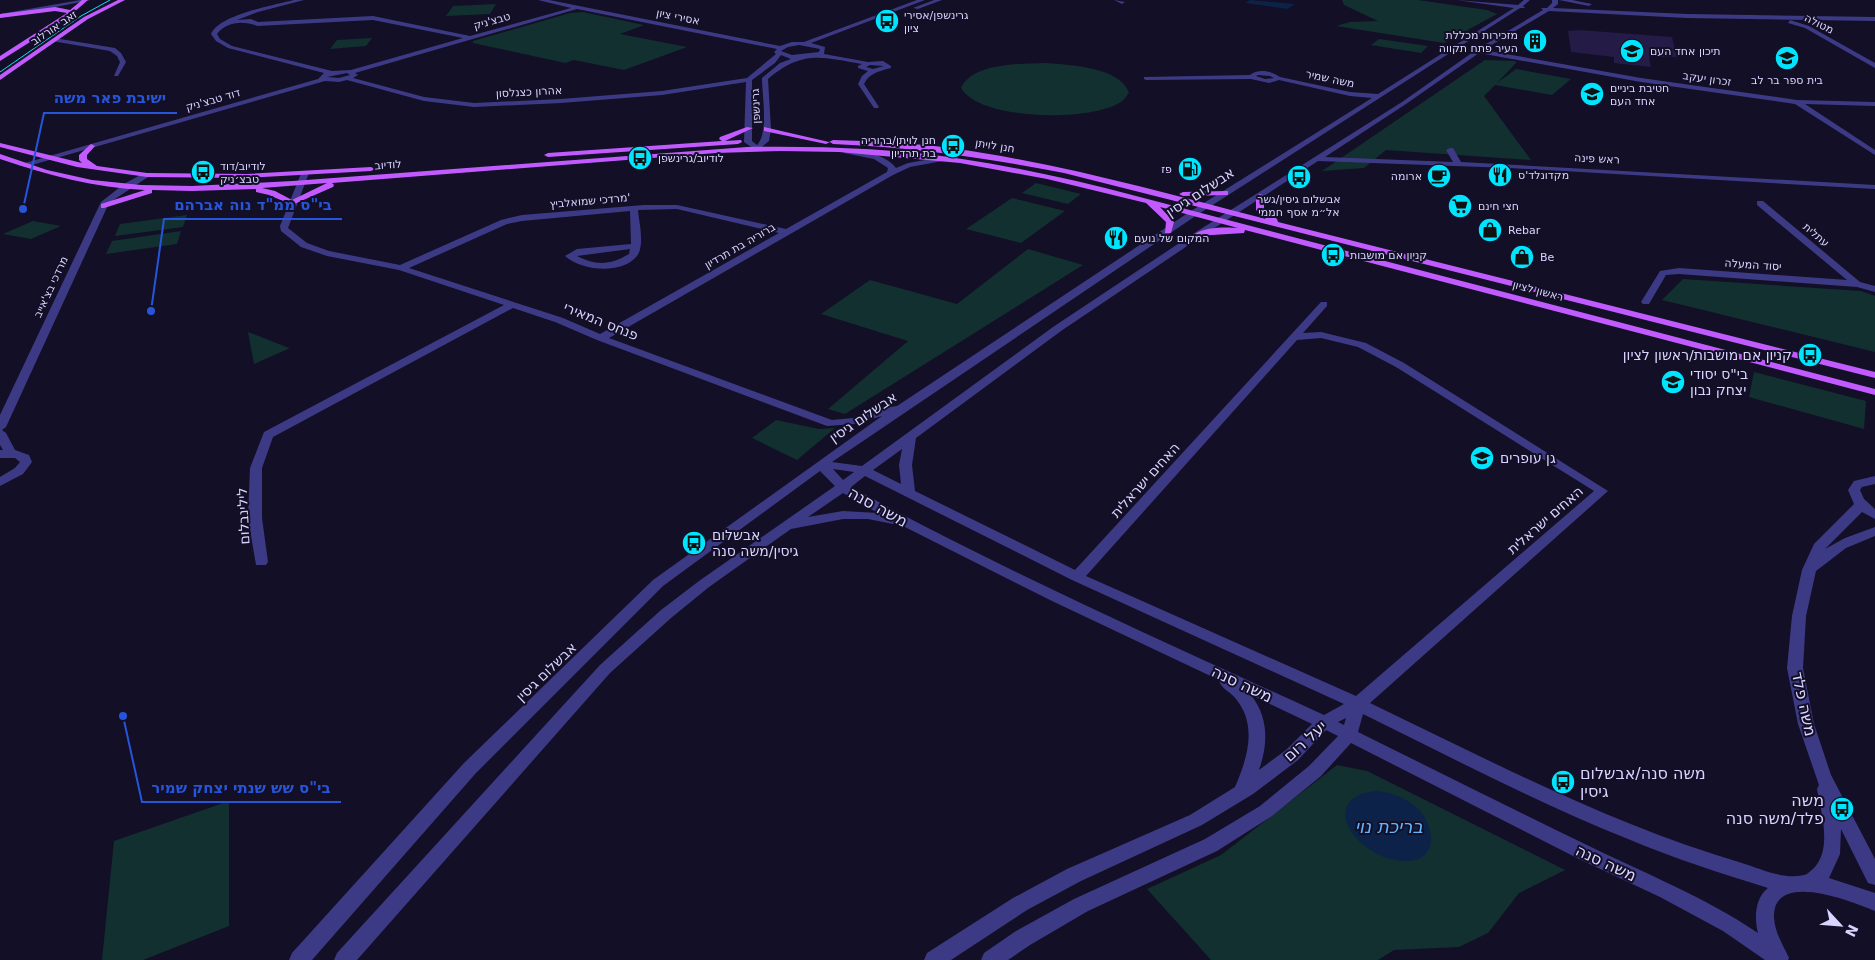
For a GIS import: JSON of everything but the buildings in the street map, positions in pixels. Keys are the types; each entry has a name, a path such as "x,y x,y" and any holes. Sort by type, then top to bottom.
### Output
{"main road":[{"name":"זאב אורלוב","path":"0,59 71,12 85,0"},
{"name":"זאב אורלוב","path":"0,78 86,18 122,0"},
{"path":"0,16 55,9 71,12"},
{"path":"709,143 733,136 748,128"},
{"path":"766,129 826,142"},
{"name":"חנן לויתן","path":"748,142 826,142 909,146 981,154 1040,164 1233,212"},
{"name":"לודיוב","path":"0,145 99,169 147,175 194,176 305,174 709,143 748,142"},
{"path":"91,146 83,155 83,160 87,164 99,169"},
{"name":"חנן לויתן","path":"757,148 843,151 945,158 1027,172 1145,199 1194,213"},
{"name":"לודיוב","path":"0,156 22,165 79,180 127,186 222,187 301,184 757,148"},
{"path":"222,187 272,193 292,204 319,189 360,178"},
{"path":"104,206 138,194 172,187"},
{"path":"1150,190 1178,194 1225,193"},
{"path":"1260,196 1260,210 1267,217 1283,226"},
{"path":"1145,199 1166,216 1170,222 1168,230"},
{"name":"ראשון לציון","path":"1233,212 1875,375"},
{"name":"ראשון לציון","path":"1194,213 1875,392"},
{"path":"1199,234 1226,230 1262,232"}],"street":[{"path":"0,12 62,0"},
{"path":"0,16 85,0"},
{"path":"301,0 246,14 226,22 214,34 224,45 330,73 350,75 470,38"},
{"name":"אסירי ציון","path":"541,0 780,51 799,58"},
{"path":"780,51 796,44 819,39 922,0"},
{"path":"796,44 827,44 939,0"},
{"path":"1460,0 1526,5 1563,13 1595,12 1748,18 1875,18"},
{"path":"1460,0 1494,7 1506,12 1508,15"},
{"path":"14,14 43,7 50,1"},
{"path":"1550,4 1595,12"},
{"path":"1550,4 1619,8 1875,12"},
{"name":"אבשלום גיסין","path":"299,960 470,768 658,583 821,464 1194,213 1508,15 1526,5 1550,4"},
{"name":"אבשלום גיסין","path":"344,960 605,669 666,614 704,584 842,487 1057,329 1478,52 1526,5"},
{"name":"טבצ'ניק","path":"470,38 577,7"},
{"path":"226,22 251,21 257,24 374,18 392,20 470,38"},
{"name":"מטולה","path":"1748,18 1782,21 1800,25 1875,66"},
{"name":"מטולה","path":"1822,26 1822,23 1826,22 1861,18"},
{"path":"54,40 71,44 100,46 116,52 122,57 124,62 116,75"},
{"path":"37,51 71,44"},
{"path":"817,55 824,51 827,44"},
{"name":"גרינשפן","path":"780,51 776,59 757,71 749,80 748,142 757,148 765,141 765,78 782,64 799,58"},
{"name":"זכרון יעקב","path":"1478,52 1641,80 1797,102 1875,104"},
{"path":"799,58 817,55 866,63 879,63 888,66 887,69 873,71 860,68 866,63"},
{"path":"1861,58 1875,58"},
{"path":"873,71 864,77 861,84 876,107"},
{"path":"323,80 321,79 323,76 330,73"},
{"path":"1146,78 1252,77 1256,73 1264,73 1272,74 1276,79"},
{"name":"דוד טבצ'ניק","path":"22,165 323,80 350,75"},
{"name":"אהרון כצנלסון","path":"350,75 424,99 474,104 590,99 662,93 749,80"},
{"name":"משה שמיר","path":"1276,79 1350,94 1378,96"},
{"name":"משה שמיר","path":"1276,79 1344,96 1363,106"},
{"name":"אהרון כצנלסון","path":"713,86 731,90"},
{"path":"740,92 749,94"},
{"path":"1797,102 1875,153"},
{"path":"1450,150 1458,163"},
{"path":"843,151 875,156 892,167 890,173"},
{"name":"ברוריה בת תרדיון","path":"601,338 890,173 908,164 945,158"},
{"name":"ראש פינה","path":"1316,159 1458,163 1875,186"},
{"path":"292,204 305,174"},
{"name":"מרדכי בצ'אייב","path":"0,428 104,206 112,195 147,175"},
{"name":"עתלית","path":"1760,203 1857,284"},
{"name":"פנחס המאירי","path":"292,204 284,229 304,244 327,253 401,268 558,320 601,338 831,424 854,422 910,403"},
{"name":"מרדכי שמואלביץ'","path":"401,268 504,222 522,218 677,206 788,232"},
{"path":"634,208 636,246 633,255 621,263 607,267 589,266 570,256 577,252 636,246"},
{"name":"יסוד המעלה","path":"1646,302 1663,273 1679,271 1857,284 1875,289"},
{"name":"האחים ישראלית","path":"1077,577 1324,304"},
{"name":"לילינבלום","path":"261,562 255,518 256,468 268,435 512,305"},
{"name":"האחים ישראלית","path":"1295,337 1321,335 1341,338 1362,345 1400,365 1602,491 1358,704"},
{"path":"0,434 5,453 22,456 26,462 19,471 0,482"},
{"path":"910,495 905,475 905,457 911,435"},
{"name":"משה סנה","path":"821,464 863,470 1077,577 1358,704 1548,796 1634,834 1713,863 1787,885"},
{"name":"משה סנה","path":"821,464 842,487 912,526 1057,598 1324,722 1583,852 1667,891 1730,925 1780,959"},
{"path":"1875,480 1858,484 1854,490 1855,497 1861,505 1875,516"},
{"name":"משה פלד","path":"1810,882 1823,871 1831,852 1832,826 1823,776 1806,724 1795,668 1799,616 1809,570 1821,544 1861,505"},
{"path":"785,526 829,516 856,514 883,517 912,526"},
{"path":"1809,570 1825,555 1853,538 1875,531"},
{"path":"1203,666 1230,684 1244,697 1256,715 1257,742 1252,768 1241,793"},
{"name":"יעל רום","path":"934,960 1036,895 1074,875 1196,820 1241,793 1292,755 1324,722 1358,704"},
{"name":"יעל רום","path":"991,960 1023,938 1080,905 1211,845 1258,816 1315,771 1349,735 1358,704"},
{"name":"משה פלד","path":"1823,776 1875,877"},
{"path":"1780,959 1767,933 1765,912 1772,896 1787,885 1810,882 1837,887 1875,902"}],"green space":[{"path":"1342,0 1418,0 1487,10 1497,14 1444,43 1336,26 1350,22 1378,21 1344,5"},
{"path":"496,4 490,14 446,16 453,6"},
{"path":"583,12 644,25 620,34 687,47 624,70 574,60 565,63 473,43 473,41 570,13"},
{"path":"372,38 366,46 330,49 337,40"},
{"path":"1379,39 1428,46 1421,53 1371,45"},
{"path":"1485,60 1515,61 1516,63 1497,83 1516,69 1571,79 1552,95 1495,85 1484,96 1531,160 1386,150 1364,168 1322,171"},
{"path":"1047,63 1094,69 1106,73 1124,84 1129,93 1121,102 1086,113 1037,115 990,107 972,99 961,88 976,73 987,69 1012,64"},
{"path":"1036,183 1081,194 1068,204 1022,193"},
{"path":"1012,198 1065,211 1021,243 966,229"},
{"path":"187,215 183,227 115,236 120,224"},
{"path":"33,221 61,226 31,239 3,234"},
{"path":"181,231 177,244 106,254 112,241"},
{"path":"1028,249 1083,265 845,414 828,409 908,341 821,314 870,280 957,304"},
{"path":"1683,279 1861,291 1875,296 1875,352 1662,300"},
{"path":"248,332 289,348 290,348 254,364"},
{"path":"1754,372 1866,401 1864,429 1749,397"},
{"path":"776,420 819,429 835,428 797,460 752,438"},
{"path":"1337,765 1367,771 1565,870 1519,893 1488,933 1459,947 1394,950 1378,960 1211,960 1147,889 1221,855"},
{"path":"229,801 229,926 143,960 102,960 114,841"}],"water":[{"path":"1250,0 1295,4 1287,9 1245,3"},
{"name":"בריכת נוי","path":"1377,791 1402,798 1415,806 1422,814 1427,822 1431,841 1429,849 1424,855 1416,860 1405,861 1387,858 1371,850 1358,840 1349,828 1345,815 1348,804 1358,795"}],"tram line":[{"path":"0,72 81,16 110,0"}],"place":[{"name":"גרינשפן/אסירי ציון","path":"887,21"},
{"name":"מזכירות מכללת העיר פתח תקווה","path":"1535,41"},
{"name":"תיכון אחד העם","path":"1632,51"},
{"name":"בית ספר בר לב","path":"1787,58"},
{"name":"חטיבת ביניים אחד העם","path":"1592,94"},
{"name":"חנן לויתן/ברוריה בת תרדיון","path":"953,146"},
{"name":"לודיוב/גרינשפן","path":"640,158"},
{"name":"פז","path":"1190,169"},
{"name":"לודיוב/דוד טבצ׳ניק","path":"203,172"},
{"name":"מקדונלד'ס","path":"1500,175"},
{"name":"ארומה","path":"1439,176"},
{"name":"אבשלום גיסין/גשר אל״מ אסף חממי","path":"1299,177"},
{"name":"חצי חינם","path":"1460,206"},
{"name":"ישיבת פאר משה","path":"23,209"},
{"name":"Rebar","path":"1490,230"},
{"name":"המקום של נועם","path":"1116,238"},
{"name":"קניון אם מושבות","path":"1333,255"},
{"name":"Be","path":"1522,257"},
{"name":"בי\"ס ממ\"ד נוה אברהם","path":"151,311"},
{"name":"קניון אם מושבות/ראשון לציון","path":"1810,355"},
{"name":"בי\"ס יסודי יצחק נבון","path":"1673,382"},
{"name":"גן עופרים","path":"1482,458"},
{"name":"אבשלום גיסין/משה סנה","path":"694,543"},
{"name":"בי\"ס שש שנתי יצחק שמיר","path":"123,716"},
{"name":"משה סנה/אבשלום גיסין","path":"1563,782"},
{"name":"משה פלד/משה סנה","path":"1842,809"}]}
